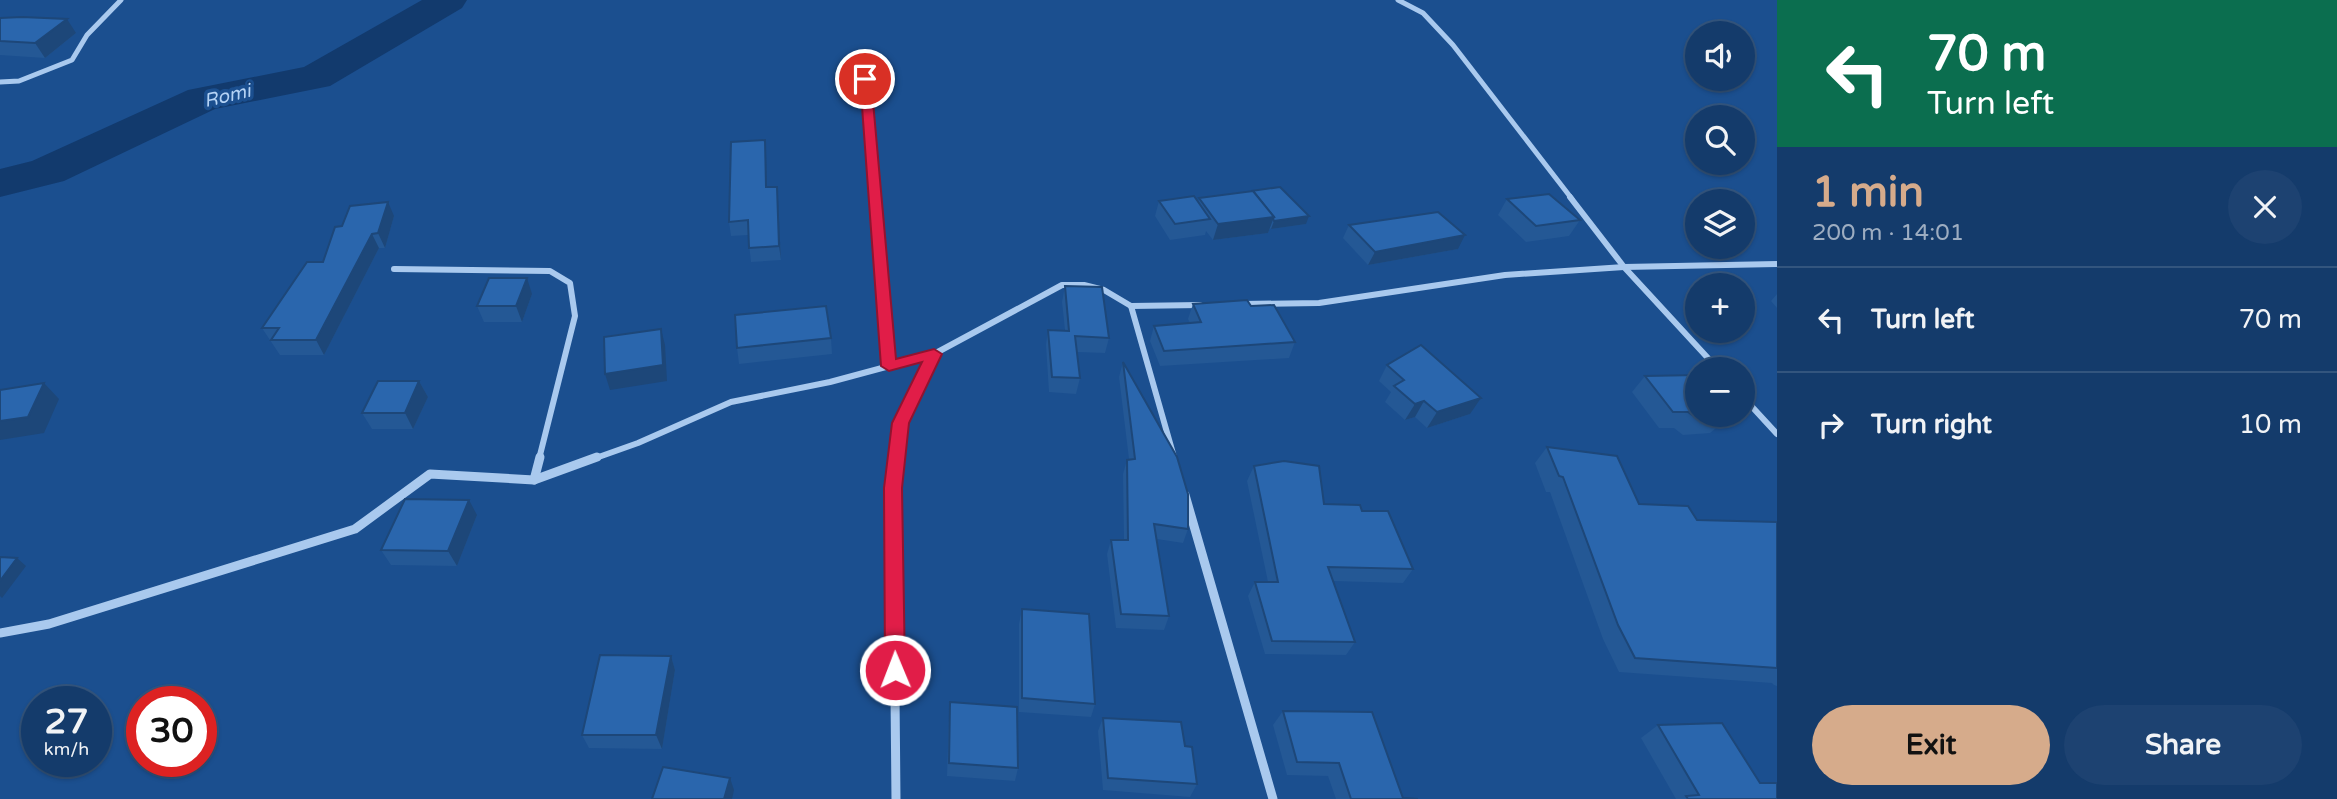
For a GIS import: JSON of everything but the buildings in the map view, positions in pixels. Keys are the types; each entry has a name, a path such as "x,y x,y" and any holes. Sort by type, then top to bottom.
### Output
{"street":[{"path":"0,82 19,81 72,60 86,35 121,0"},
{"path":"1398,0 1423,13 1453,45 1624,267 1707,357"},
{"path":"865,79 889,366"},
{"path":"1238,304 1319,303 1505,275 1624,267 1777,264"},
{"path":"394,269 550,271 570,283 575,316 534,480"},
{"path":"0,633 49,624 355,529 430,474 534,480 638,443 731,402 830,382 934,354 1062,285 1084,285 1104,290 1131,306 1212,305"},
{"path":"1131,306 1177,466"},
{"path":"896,799 893,488 901,423 934,354"},
{"path":"1755,410 1777,434"},
{"path":"1181,479 1273,799"}],"waterway":[{"name":"Romi","path":"0,183 48,171 203,99 316,77 449,0"}],"route":[{"path":"865,79 889,366 934,354 901,423 893,488 895,670"}]}
